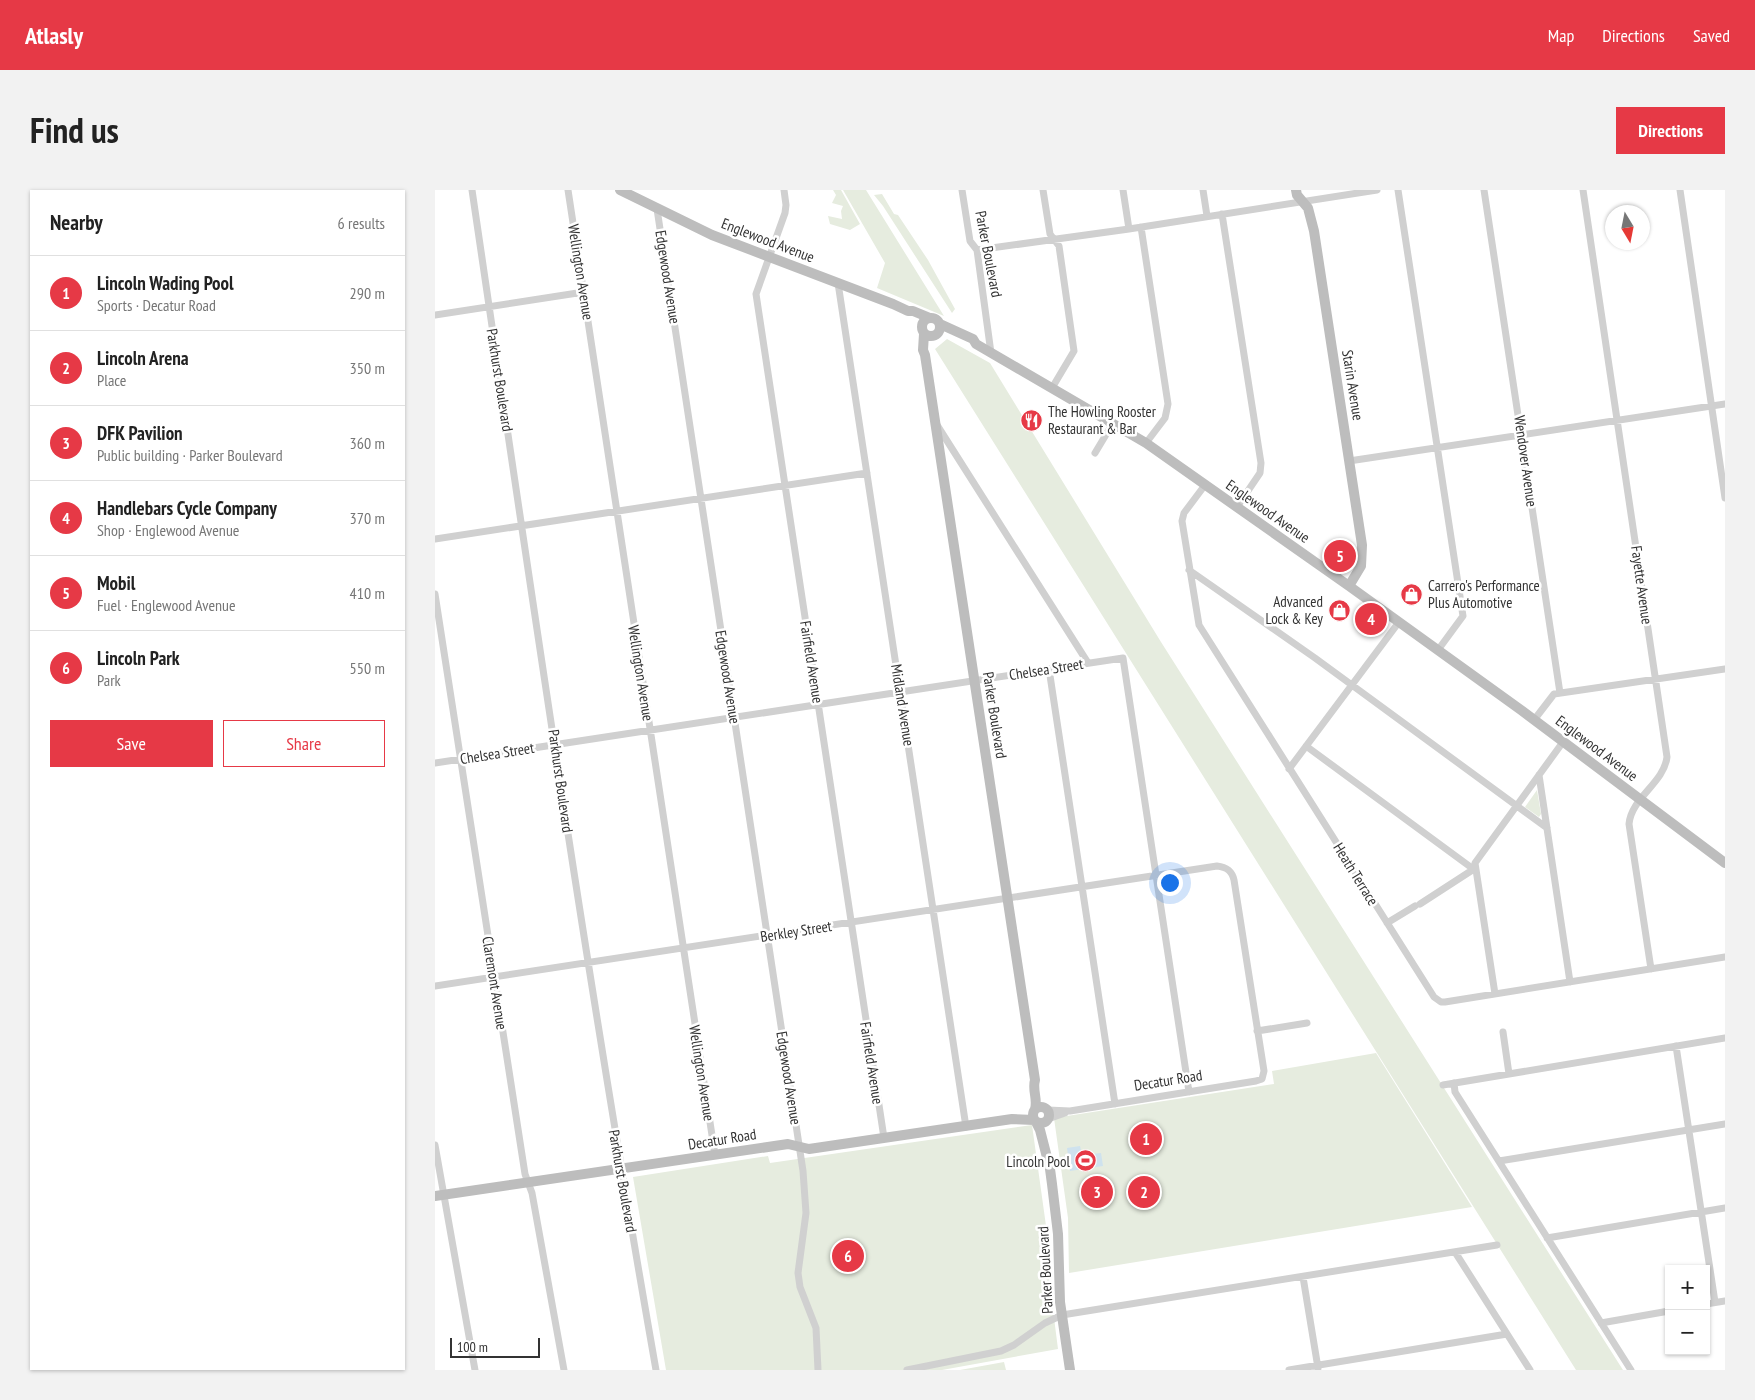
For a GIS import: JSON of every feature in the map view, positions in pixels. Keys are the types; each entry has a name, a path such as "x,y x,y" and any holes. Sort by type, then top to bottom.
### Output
{"street":[{"name":"Parkhurst Boulevard","path":"472,190 621,1170 656,1370"},
{"name":"Wellington Avenue","path":"568,190 715,1156"},
{"name":"Englewood Avenue","path":"620,190 712,235 908,311 913,311 936,320 938,331"},
{"name":"Fairfield Avenue","path":"784,190 785,213 756,294 884,1138"},
{"name":"Parker Boulevard","path":"962,190 970,241 977,250 991,353"},
{"path":"1043,190 1050,234 1059,246 1074,350 1052,388"},
{"path":"1123,190 1129,229"},
{"path":"1203,190 1207,216"},
{"name":"Starin Avenue","path":"1296,190 1297,195 1308,208 1314,231 1363,556 1361,566 1349,586"},
{"path":"977,250 1129,229 1377,190"},
{"path":"1398,190 1463,616 1438,650"},
{"name":"Wendover Avenue","path":"1484,190 1560,693"},
{"name":"Fayette Avenue","path":"1583,190 1667,757 1667,763 1663,770 1631,813 1629,824 1651,969"},
{"path":"1680,190 1725,498"},
{"name":"Edgewood Avenue","path":"657,208 799,1146 806,1213 797,1273 800,1287 816,1328 818,1370"},
{"path":"1222,214 1261,463 1260,473 1237,507"},
{"path":"1141,227 1169,404 1165,418 1146,443"},
{"name":"Midland Avenue","path":"838,283 934,910 965,1127"},
{"path":"435,315 584,292"},
{"path":"908,311 919,322 923,331"},
{"path":"923,331 923,322 930,318"},
{"name":"Englewood Avenue","path":"923,331 929,336 938,331 969,337 976,344 991,353 1146,443 1438,650 1725,863"},
{"name":"Parker Boulevard","path":"923,331 923,350 1035,1080 1038,1086 1041,1115 1040,1130 1050,1169 1057,1225 1062,1315 1070,1370"},
{"path":"925,355 930,342 938,331"},
{"path":"1349,461 1725,404"},
{"path":"935,422 1088,663"},
{"path":"1095,453 1113,423"},
{"path":"435,539 867,473"},
{"name":"Heath Terrace","path":"1205,485 1183,516 1182,525 1199,625 1437,1000 1445,1002 1725,957"},
{"path":"1189,570 1547,828"},
{"name":"Claremont Avenue","path":"435,594 525,1174 532,1192 564,1370"},
{"path":"1289,769 1399,622"},
{"name":"Chelsea Street","path":"435,763 1123,658 1156,875"},
{"path":"1049,669 1115,1104"},
{"path":"1534,720 1554,694 1725,669"},
{"path":"1495,994 1475,863 1563,742"},
{"path":"1306,746 1475,870"},
{"path":"1539,775 1570,982"},
{"name":"Berkley Street","path":"435,986 1223,866 1231,872 1235,880 1257,1031"},
{"path":"1387,924 1475,870"},
{"path":"1156,875 1189,1092"},
{"path":"1257,1031 1307,1023"},
{"name":"Decatur Road","path":"439,1196 788,1144 809,1149 965,1127 1259,1080 1262,1079 1264,1071 1257,1031"},
{"path":"1503,1032 1509,1074"},
{"path":"1443,1085 1725,1038"},
{"path":"1676,1046 1715,1302"},
{"path":"1454,1083 1455,1092 1631,1370"},
{"path":"1499,1161 1725,1124"},
{"path":"435,1145 439,1196 475,1370"},
{"path":"1547,1238 1725,1208"},
{"path":"907,1370 1001,1351 1014,1345 1045,1322 1062,1315 1497,1246"},
{"path":"1455,1252 1530,1370"},
{"path":"1303,1277 1318,1368"},
{"path":"1710,1303 1725,1301"},
{"path":"1601,1323 1665,1312"},
{"path":"1289,1370 1318,1368 1507,1334"}],"shaded area":[{"path":"833,190 841,190 860,224 850,230 830,224 828,216 842,219 841,211 843,206 832,203 836,195"},
{"path":"843,190 866,190 944,316 877,288 885,263"},
{"path":"882,194 894,214 898,215 928,260 955,309 952,313 874,195"},
{"path":"947,339 990,363 1161,642 1623,1370 1576,1370 935,349"},
{"path":"1537,790 1541,814 1539,817 1525,807"},
{"path":"1376,1053 1472,1207 1069,1273 1068,1218 1054,1118 1274,1084 1272,1071"},
{"path":"1032,1125 1047,1233 1049,1279 1058,1349 942,1370 666,1370 633,1177 768,1156 770,1163"},
{"path":"1004,1362 1006,1370 960,1370"}],"water":[{"path":"1145,1131 1158,1131 1160,1141 1147,1145 1140,1143 1133,1145 1131,1136 1140,1135"},
{"name":"Lincoln Pool","path":"1080,1146 1082,1155 1101,1153 1103,1166 1070,1171 1067,1148"}],"place":[{"name":"The Howling Rooster Restaurant & Bar","path":"1032,420"},
{"name":"Mobil","path":"1340,556"},
{"name":"Carrero's Performance Plus Automotive","path":"1412,594"},
{"name":"Advanced Lock & Key","path":"1339,610"},
{"name":"Handlebars Cycle Company","path":"1371,619"},
{"name":"Lincoln Wading Pool","path":"1146,1139"},
{"name":"Lincoln Pool","path":"1086,1161"},
{"name":"DFK Pavilion","path":"1097,1192"},
{"name":"Lincoln Arena","path":"1144,1192"},
{"name":"Lincoln Park","path":"848,1256"}]}
